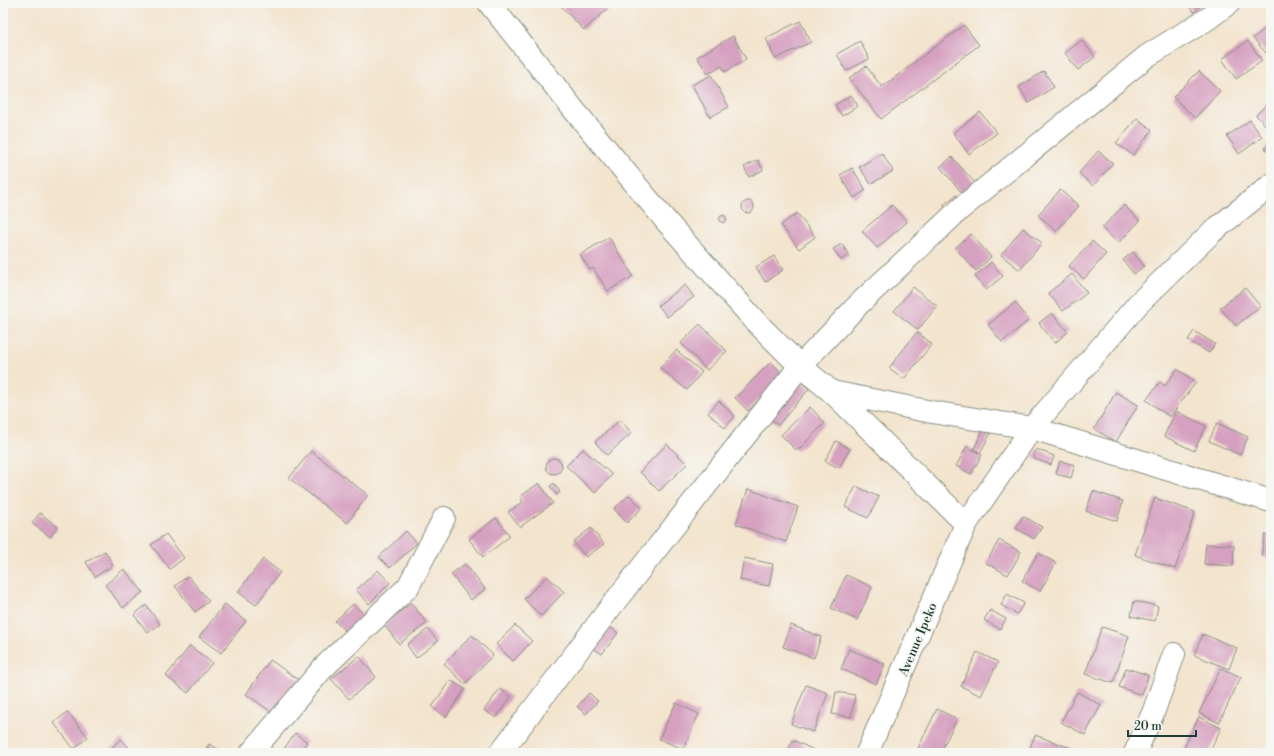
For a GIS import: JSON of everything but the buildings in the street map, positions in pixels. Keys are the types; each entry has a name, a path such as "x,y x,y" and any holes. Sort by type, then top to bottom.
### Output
{"street":[{"path":"489,3 574,110 666,220 757,323 800,366 832,392 966,524"},
{"path":"500,753 613,604 800,366 860,303 959,210 1147,56 1209,18 1230,3"},
{"name":"Avenue Ipeko","path":"867,753 966,524 1032,428 1138,304 1212,232 1271,185"},
{"path":"832,392 932,412 1032,428 1271,501"},
{"path":"251,753 323,668 408,588 444,518"},
{"path":"1135,753 1153,713 1174,654"}]}
